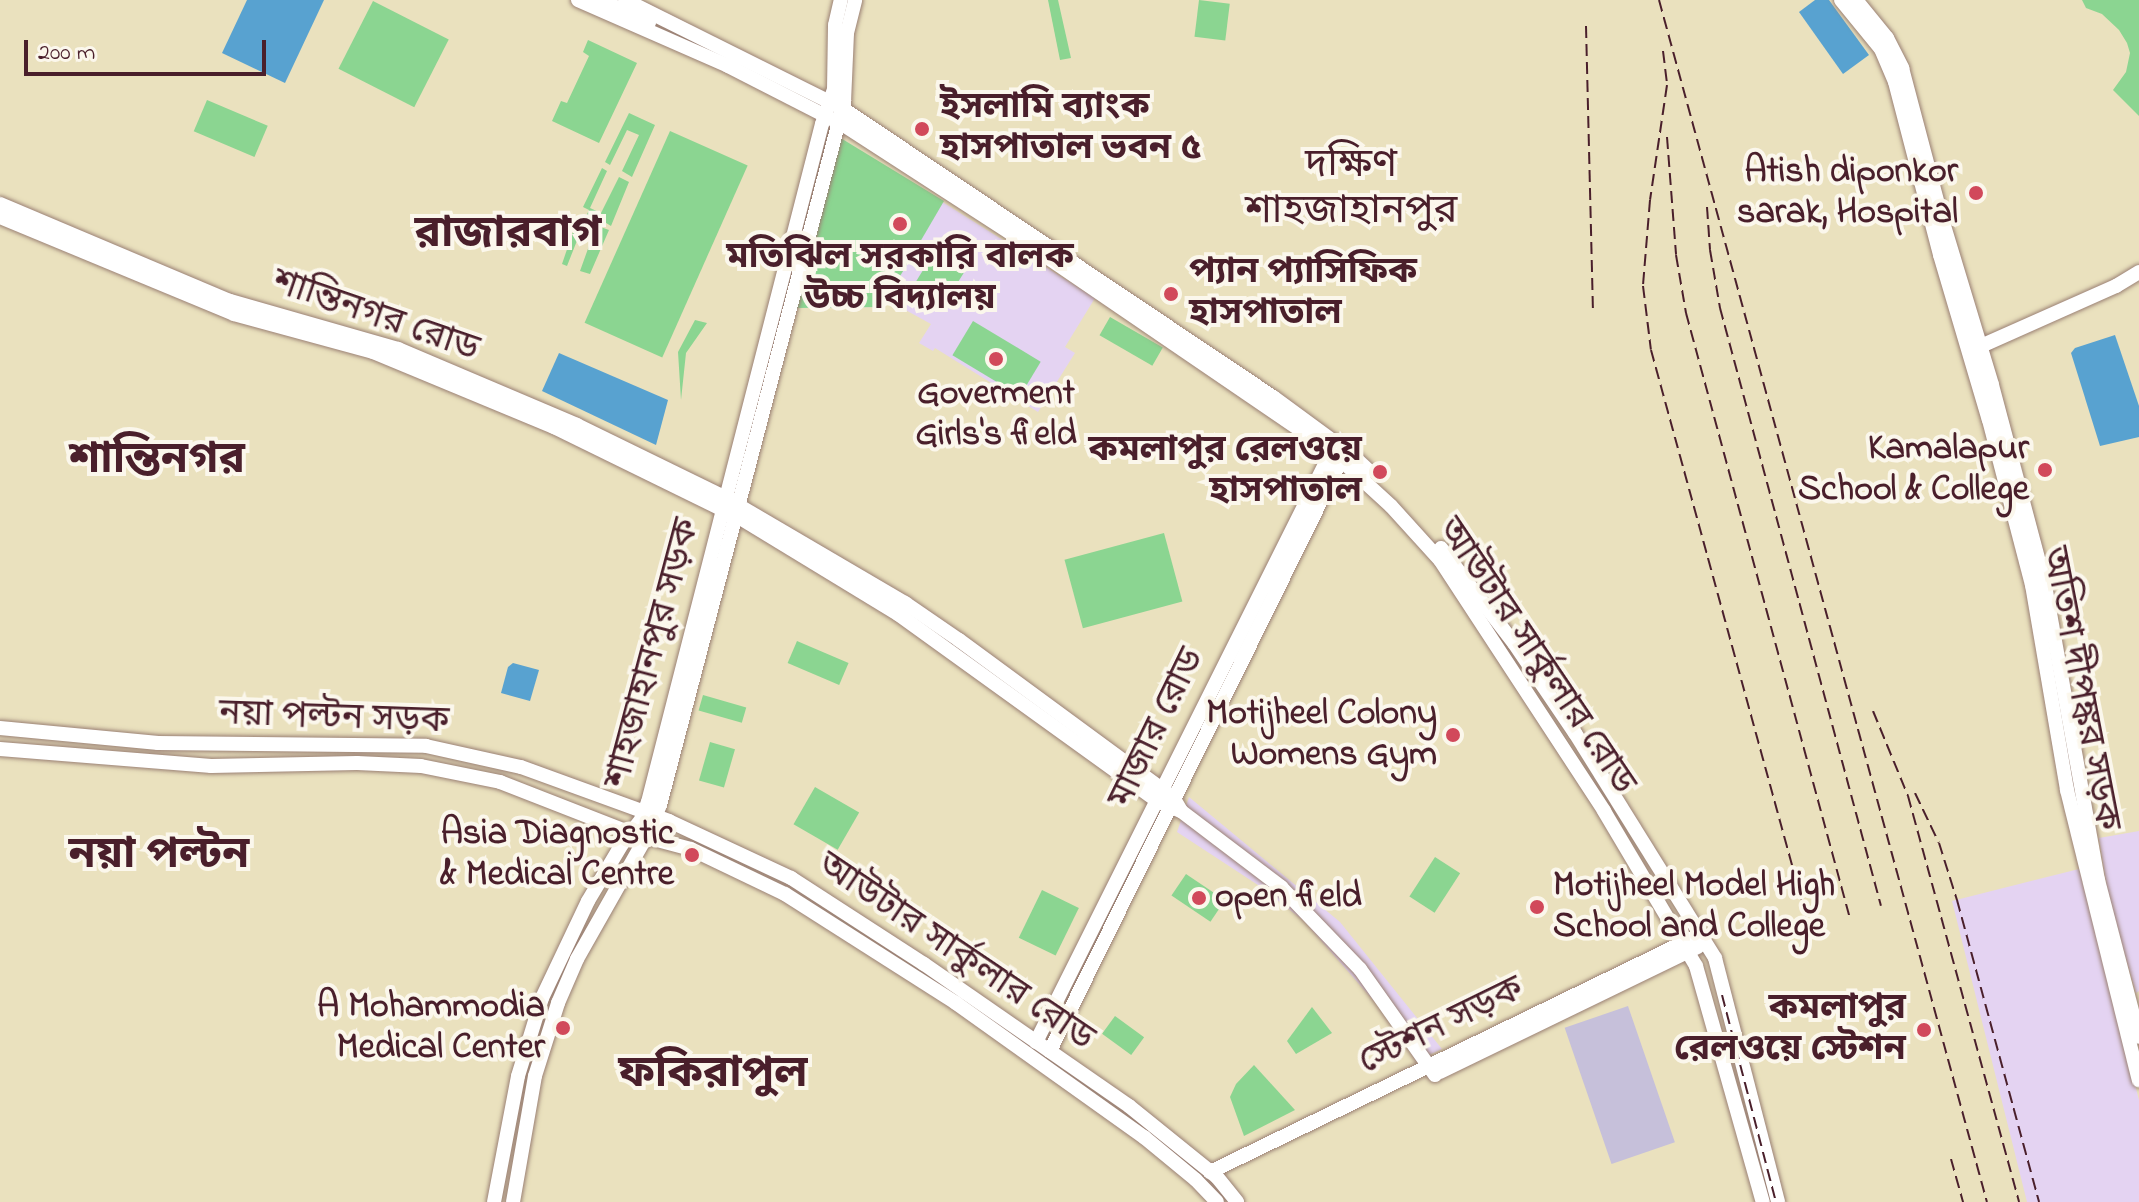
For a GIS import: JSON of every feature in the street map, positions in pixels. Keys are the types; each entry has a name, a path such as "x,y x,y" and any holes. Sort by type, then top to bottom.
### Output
{"main road":[{"name":"আউটার সার্কুলার রোড","path":"578,0 834,112"},
{"path":"600,0 658,27 698,37"},
{"name":"আউটার সার্কুলার রোড","path":"625,0 834,112 1339,450 1428,532 1514,643 1575,733 1721,973 1778,1202"},
{"path":"834,112 835,25 841,0"},
{"path":"834,112 847,84 847,33 855,0"},
{"name":"অতিশ দীপঙ্কর সড়ক","path":"1841,0 1890,54"},
{"name":"অতিশ দীপঙ্কর সড়ক","path":"1856,0 1878,24 1890,54 1898,92 1975,348 2032,585 2067,790 2124,1004 2139,1080"},
{"name":"শাহজাহানপুর সড়ক","path":"649,812 693,666 834,112"},
{"name":"শান্তিনগর রোড","path":"0,204 59,235"},
{"name":"শান্তিনগর রোড","path":"0,217 59,235 230,301 378,342 575,431 731,507 905,603 1281,887 1320,924 1360,969 1432,1071"},
{"path":"1975,348 2116,286 2139,272"},
{"name":"আউটার সার্কুলার রোড","path":"1339,450 1440,560 1604,811 1686,948 1701,978 1763,1202"},
{"name":"মাজার রোড","path":"1041,1065 1339,450"},
{"name":"নয়া পল্টন সড়ক","path":"0,728 171,744 426,746 521,767 649,812"},
{"name":"নয়া পল্টন সড়ক","path":"0,749 211,766 357,763 421,766 500,782 647,840"},
{"name":"মাজার রোড","path":"1027,1056 1168,801"},
{"name":"আউটার সার্কুলার রোড","path":"649,812 815,892 1050,1051 1129,1106 1208,1180 1217,1202"},
{"path":"494,1202 518,1076 542,998 588,901 626,833 649,812"},
{"path":"513,1202 535,1076 554,1013 577,959 647,840 649,812"},
{"name":"আউটার সার্কুলার রোড","path":"647,840 691,849 785,894 956,1003 1237,1202"},
{"name":"স্টেশন সড়ক","path":"1208,1180 1702,938"},
{"name":"অতিশ দীপঙ্কর সড়ক","path":"2124,1004 2139,1037"}],"shaded area":[{"name":"মতিঝিল সরকারি বালক উচ্চ বিদ্যালয়","path":"839,137 1095,298 1065,347 1075,353 1038,412 935,348 933,351 919,343 931,324 900,307 905,297 894,291 882,307 797,308"},
{"path":"1189,797 1340,922 1442,1049 1416,1061 1387,1016 1304,921 1258,885 1177,832"},
{"path":"2139,831 2139,991 2136,993 2109,900 2099,838"},
{"path":"2079,869 2139,1100 2139,1202 2027,1202 1952,901"},
{"path":"1628,1006 1675,1142 1612,1164 1565,1028"}],"green space":[{"path":"1048,0 1058,0 1071,58 1060,60"},
{"path":"1199,0 1230,4 1225,41 1194,37"},
{"path":"2082,0 2139,0 2139,116 2113,90 2126,72 2130,53 2127,43 2119,30 2102,14 2086,8"},
{"path":"373,1 449,40 414,107 338,69"},
{"path":"588,40 637,63 599,143 552,121 561,101 567,103 589,56 583,52"},
{"path":"207,100 268,126 254,157 194,131"},
{"path":"629,113 655,125 632,177 622,171 639,135 627,130 610,165 605,162"},
{"path":"670,131 748,166 662,357 585,323"},
{"path":"839,137 944,201 882,307 797,308"},
{"path":"602,168 607,171 590,208 601,213 619,177 629,182 611,226 598,218 595,225 609,230 590,274 580,271 594,232 582,228 567,266 562,264 576,223 582,225 589,210 583,207"},
{"path":"935,251 966,270 942,308 911,289"},
{"path":"1110,317 1163,348 1152,366 1100,335"},
{"path":"695,320 707,323 686,353 681,400 678,352"},
{"name":"Goverment Girls's field","path":"973,321 1041,362 1020,396 952,355"},
{"path":"1164,533 1182,602 1083,628 1065,560"},
{"path":"797,641 849,663 839,685 788,663"},
{"path":"703,695 746,707 742,723 699,710"},
{"path":"710,742 735,749 724,788 699,780"},
{"path":"815,787 859,812 838,850 794,824"},
{"path":"1435,857 1460,873 1435,913 1409,896"},
{"name":"open field","path":"1186,874 1225,900 1210,922 1171,896"},
{"path":"1042,890 1079,908 1056,956 1019,938"},
{"path":"1312,1007 1332,1033 1296,1054 1287,1041"},
{"path":"1115,1016 1144,1037 1131,1055 1102,1034"},
{"path":"1254,1065 1295,1110 1244,1136 1230,1097 1236,1084"}],"water":[{"path":"247,0 324,0 285,83 222,53"},
{"path":"1815,0 1829,0 1869,55 1843,74 1799,12"},
{"path":"2115,335 2139,406 2139,437 2100,446 2071,353 2075,348"},
{"path":"559,353 668,400 656,445 542,391"},
{"path":"513,663 539,670 530,701 501,693 508,667"}],"railway":[{"path":"1659,0 1987,1202"},
{"path":"1586,26 1593,314"},
{"path":"1663,51 1667,85 1650,200 1643,286 1651,350 1809,927"},
{"path":"1667,137 1676,255 1686,313 1849,915"},
{"path":"1707,207 1710,250 1720,308 1881,906"},
{"path":"1873,711 1908,796 2019,1202"},
{"path":"1915,793 1939,843 1957,900 2039,1202"},
{"path":"1722,995 1776,1202"},
{"path":"1951,1159 1963,1202"}],"place":[{"name":"ইসলামি ব্যাংক হাসপাতাল ভবন ৫","path":"922,129"},
{"name":"Atish diponkor sarak, Hospital","path":"1976,193"},
{"name":"মতিঝিল সরকারি বালক উচ্চ বিদ্যালয়","path":"900,224"},
{"name":"প্যান প্যাসিফিক হাসপাতাল","path":"1171,294"},
{"name":"Goverment Girls's field","path":"996,359"},
{"name":"Kamalapur School & College","path":"2045,470"},
{"name":"কমলাপুর রেলওয়ে হাসপাতাল","path":"1380,472"},
{"name":"Motijheel Colony Womens Gym","path":"1453,735"},
{"name":"Asia Diagnostic & Medical Centre","path":"692,855"},
{"name":"open field","path":"1199,898"},
{"name":"Motijheel Model High School and College","path":"1537,907"},
{"name":"A Mohammodia Medical Center","path":"563,1028"},
{"name":"কমলাপুর রেলওয়ে স্টেশন","path":"1924,1030"}],"district":[{"name":"দক্ষিণ শাহজাহানপুর","path":"1351,190"},
{"name":"রাজারবাগ","path":"508,235"},
{"name":"শান্তিনগর","path":"157,461"},
{"name":"নয়া পল্টন","path":"159,856"},
{"name":"ফকিরাপুল","path":"713,1075"}]}
